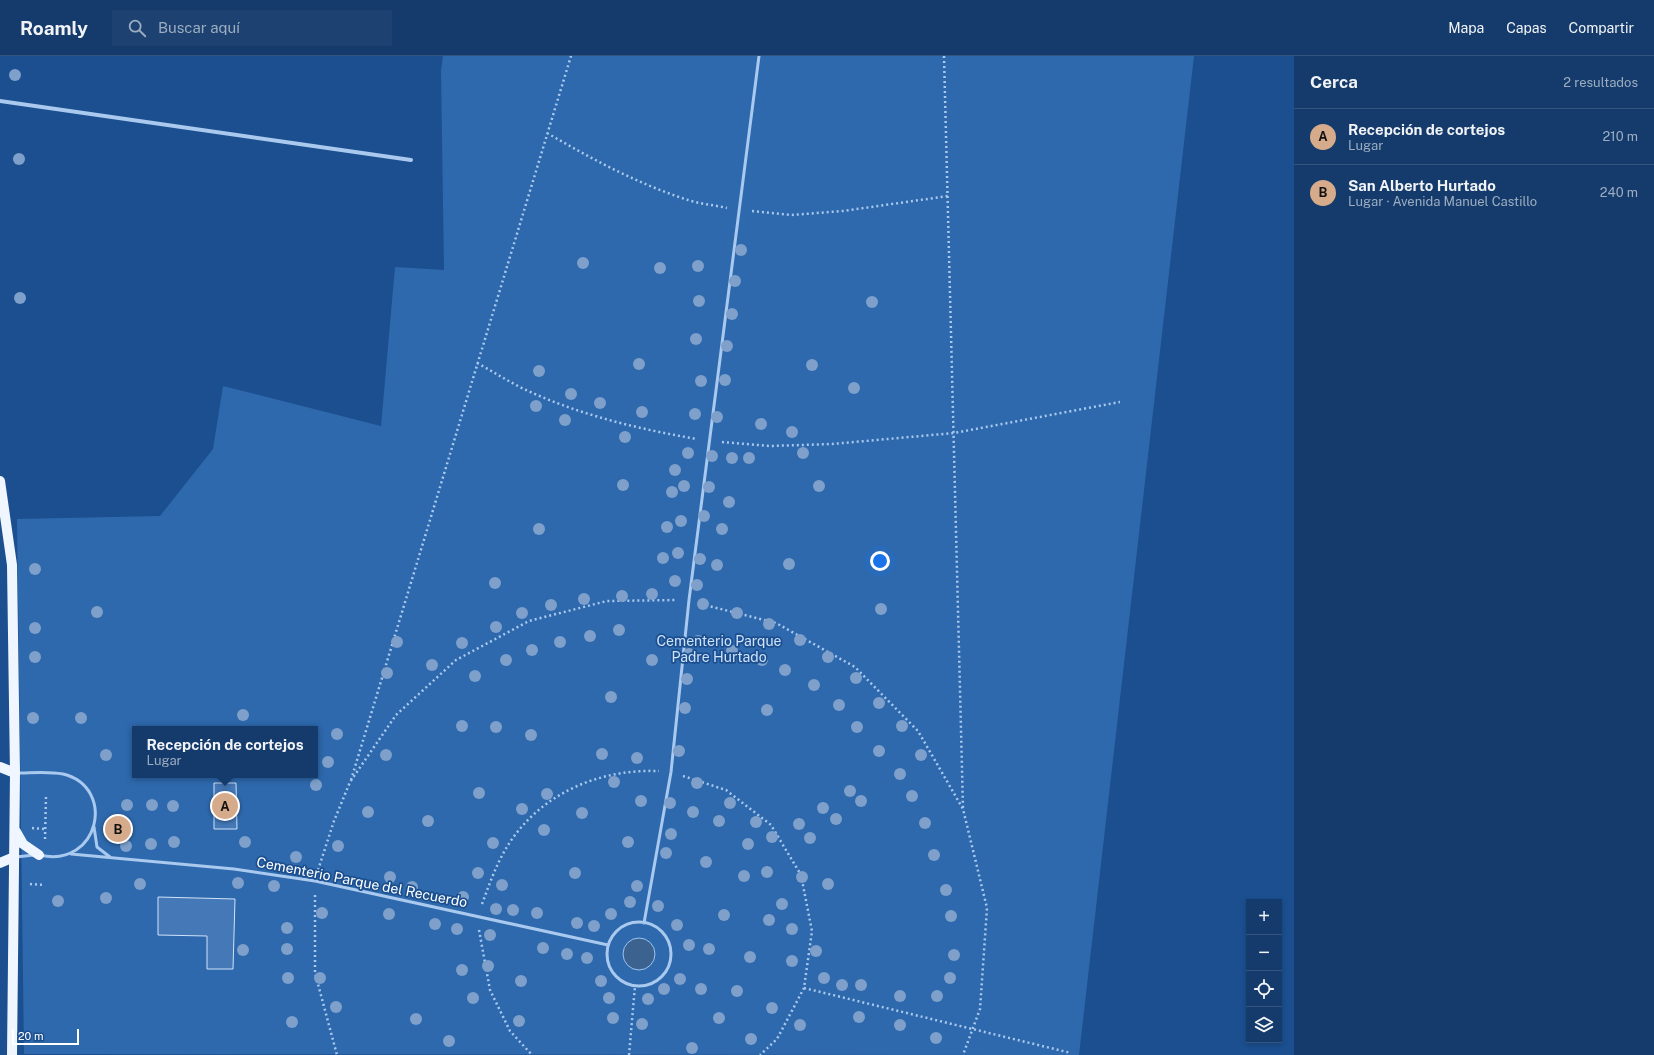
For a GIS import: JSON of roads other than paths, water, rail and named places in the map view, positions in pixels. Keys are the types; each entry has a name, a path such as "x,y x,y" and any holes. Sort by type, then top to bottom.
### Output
{"main road":[{"path":"0,481 12,565 15,774 12,1055"},
{"path":"0,767 15,774"},
{"path":"14,828 23,844 39,855"},
{"path":"0,863 14,857"}],"street":[{"path":"0,101 411,160"}],"lane":[{"path":"644,923 671,772 689,600 759,56"},
{"path":"15,774 57,774 73,778 82,785 93,800 95,818 94,827 97,847 110,857"},
{"path":"14,857 39,855 55,857 71,854 85,843 94,827"},
{"name":"Cementerio Parque del Recuerdo","path":"71,854 234,869 315,881 477,915 608,945"},
{"path":"644,923 654,926 662,933 668,942 670,958 664,974 656,981 646,985 636,986 625,983 616,976 609,962 608,945 612,937 626,925 644,923"}],"place":[{"name":"Recepción de cortejos","path":"225,806"},
{"name":"San Alberto Hurtado","path":"118,829"}],"park label":[{"name":"Cementerio Parque Padre Hurtado","path":"719,650"}]}
